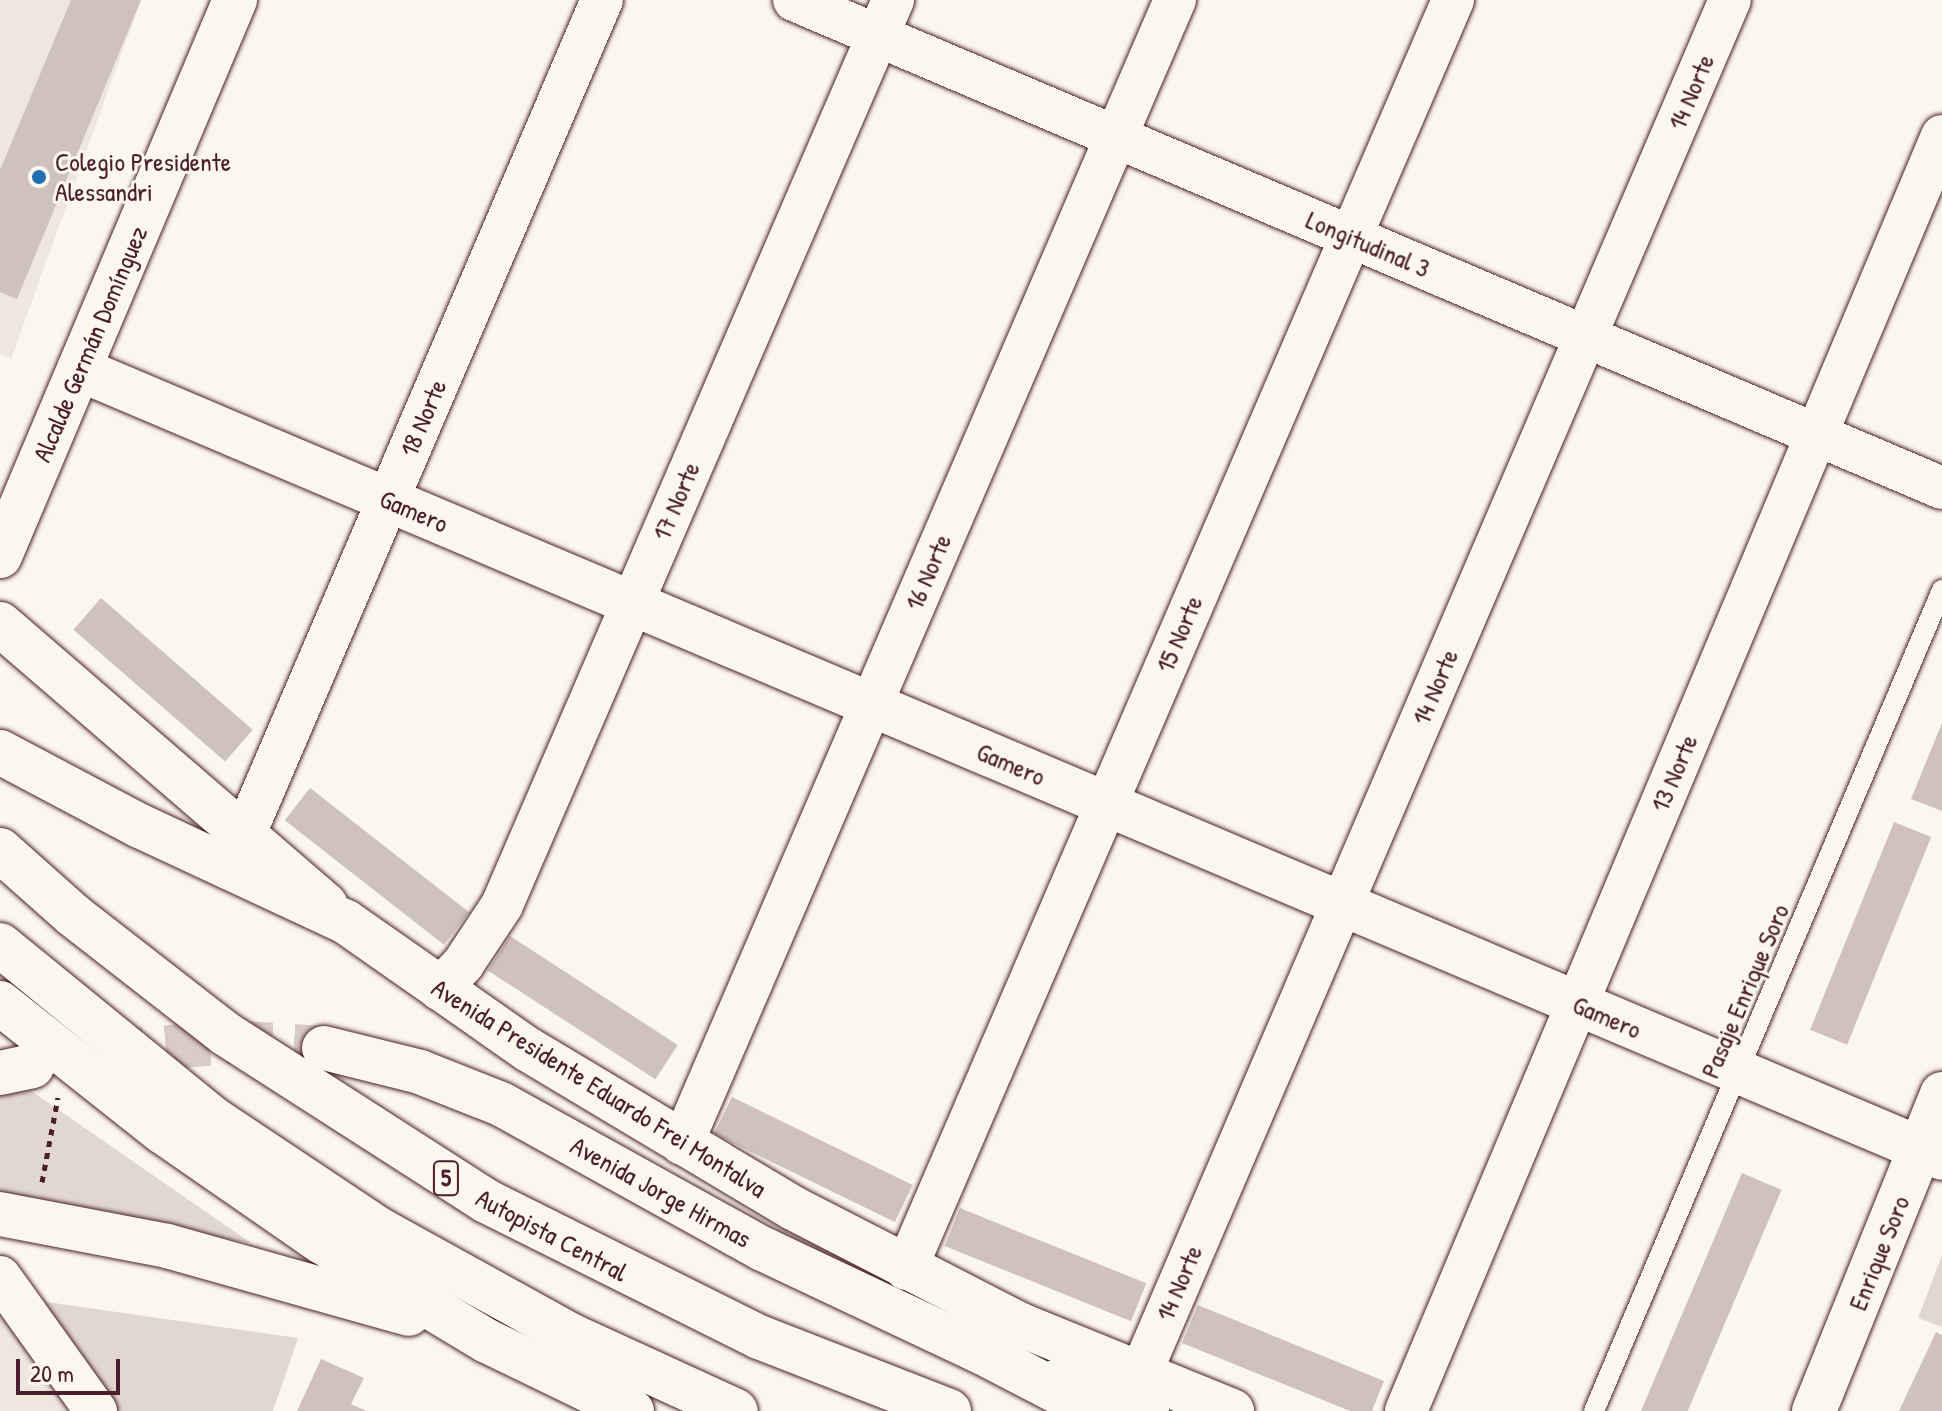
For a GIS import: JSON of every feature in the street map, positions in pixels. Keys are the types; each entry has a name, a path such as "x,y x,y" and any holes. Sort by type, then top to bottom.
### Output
{"main road":[{"name":"Alcalde Germán Domínguez","path":"0,556 235,0"},
{"name":"Gamero","path":"79,369 1932,1154"},
{"name":"Avenida Presidente Eduardo Frei Montalva","path":"0,624 346,922 439,989 682,1144 906,1269 1143,1393 1232,1411"},
{"path":"0,752 140,826 346,922"},
{"name":"Autopista Central","path":"0,850 73,915 226,1034 486,1201 759,1337 949,1411"},
{"path":"0,945 155,1075 368,1223 519,1309 736,1411"},
{"path":"0,1003 33,1065 242,1189 487,1341 632,1411"},
{"name":"Avenida Jorge Hirmas","path":"324,1048 420,1072 501,1104 814,1275 991,1357"},
{"name":"Enrique Soro","path":"1814,1411 1932,1154 1942,1094"},
{"path":"17,1217 227,1262 487,1341"},
{"path":"991,1357 1143,1393"},
{"path":"991,1357 1095,1411"}],"street":[{"name":"18 Norte","path":"244,836 602,0"},
{"name":"Longitudinal 3","path":"794,0 885,18 1116,137 1942,488"},
{"name":"16 Norte","path":"682,1144 1175,0"},
{"name":"15 Norte","path":"906,1269 1453,0"},
{"name":"14 Norte","path":"1143,1393 1342,904 1730,0"},
{"name":"17 Norte","path":"439,989 463,964 502,905 885,18"},
{"name":"13 Norte","path":"1406,1411 1942,136"},
{"path":"0,1277 96,1411"}],"lane":[{"name":"Pasaje Enrique Soro","path":"1594,1411 1942,590"}],"path":[{"path":"17,1217 33,1065"}],"shaded area":[{"name":"Colegio Presidente Alessandri","path":"0,0 141,0 11,359 0,354"},
{"path":"27,1088 251,1243 0,1199 0,1094"},
{"path":"1942,1255 1942,1327 1918,1318"},
{"path":"0,1290 85,1411 0,1411"},
{"path":"40,1301 298,1338 273,1411 117,1411"}],"building":[{"name":"Colegio Presidente Alessandri","path":"71,0 141,0 17,299 0,292 0,170"},
{"path":"101,598 253,730 225,762 73,630"},
{"path":"1942,723 1942,811 1911,799"},
{"path":"310,788 469,912 444,945 285,820"},
{"path":"1894,822 1931,837 1847,1045 1810,1030"},
{"path":"510,936 678,1045 655,1079 488,970"},
{"path":"732,1097 913,1185 895,1222 714,1134"},
{"path":"1742,1173 1782,1190 1688,1411 1641,1411"},
{"path":"960,1208 1146,1283 1131,1321 945,1246"},
{"path":"1198,1305 1384,1381 1372,1411 1350,1411 1182,1343"},
{"path":"1936,1332 1942,1335 1942,1411 1899,1411"},
{"path":"321,1359 364,1378 351,1404 366,1411 297,1411"}],"tunnel":[{"path":"100,1053 228,1042 324,1048"}],"place":[{"name":"Colegio Presidente Alessandri","path":"39,177"}]}
